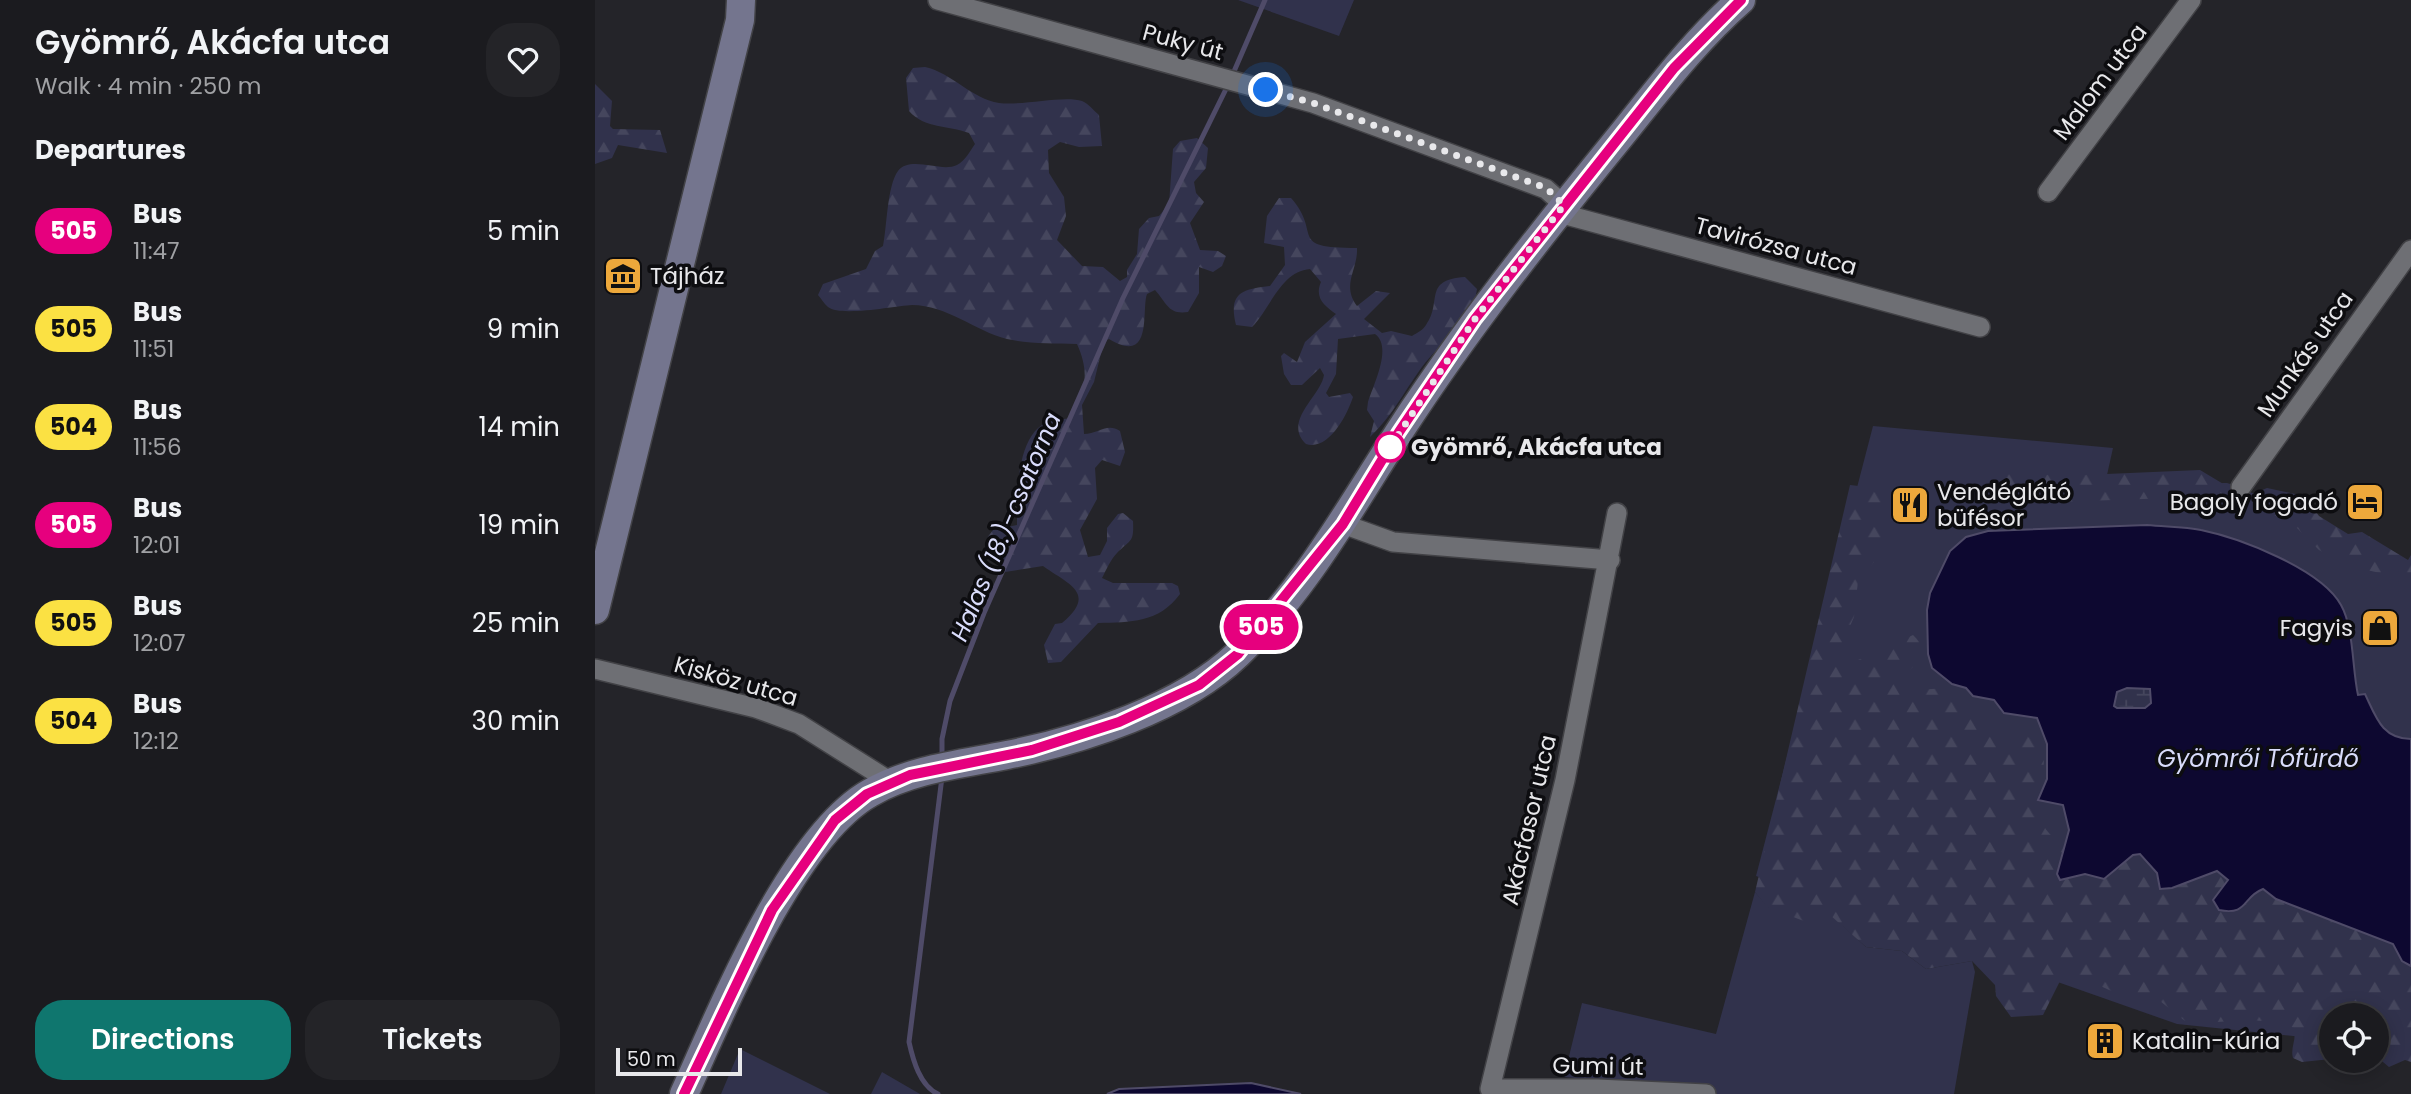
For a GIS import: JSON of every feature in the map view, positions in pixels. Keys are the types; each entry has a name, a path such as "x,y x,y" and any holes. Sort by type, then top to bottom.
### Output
{"main road":[{"path":"595,610 699,196 740,20 741,0"},
{"path":"684,1094 772,910 835,820 867,794 901,779 1032,750 1129,718 1199,685 1238,654 1343,524 1399,432 1475,319 1674,68 1741,0"}],"street":[{"name":"Puky út","path":"938,0 1313,103 1546,188 1561,209"},
{"name":"Malom utca","path":"2048,192 2191,0"},
{"name":"Tavirózsa utca","path":"1561,209 1980,327"},
{"name":"Munkás utca","path":"2241,487 2411,250"},
{"name":"Akácfasor utca","path":"1490,1090 1565,780 1617,513"},
{"path":"1343,524 1392,542 1609,560"},
{"name":"Kisköz utca","path":"595,669 756,708 799,724 901,779"},
{"name":"Gumi út","path":"1490,1090 1597,1089 1706,1094"}],"green space":[{"path":"1238,0 1354,0 1339,36"},
{"path":"925,67 989,101 1008,104 1074,99 1084,102 1099,115 1102,146 1079,147 1060,142 1048,150 1049,173 1064,197 1066,216 1057,240 1082,266 1103,267 1120,281 1127,277 1127,270 1137,254 1139,229 1149,218 1159,216 1169,204 1173,149 1180,141 1197,138 1208,148 1206,168 1194,182 1196,193 1204,202 1190,223 1200,250 1218,251 1226,256 1222,266 1213,272 1199,267 1199,293 1188,312 1172,310 1155,290 1147,294 1143,332 1139,341 1133,345 1123,345 1109,339 1104,341 1094,382 1082,405 1084,434 1107,428 1120,431 1125,452 1120,466 1102,460 1095,468 1097,499 1080,530 1088,557 1100,555 1107,541 1107,528 1118,514 1123,513 1133,521 1132,537 1113,558 1102,578 1113,583 1172,583 1178,586 1180,594 1172,604 1153,616 1132,621 1098,623 1061,662 1048,663 1044,645 1055,624 1062,623 1073,613 1078,604 1075,590 1043,566 1005,572 987,538 993,530 1017,525 1020,471 1027,444 1033,433 1045,423 1069,418 1079,400 1085,373 1077,344 1033,343 1007,339 925,306 835,310 827,306 818,295 823,284 866,269 875,251 883,246 889,196 898,171 910,164 943,167 957,165 975,144 969,133 929,124 909,111 906,78 913,68"},
{"path":"595,84 612,101 610,126 613,129 660,130 667,153 618,145 612,158 595,164"},
{"path":"1279,198 1291,198 1300,210 1313,242 1357,248 1350,291 1357,306 1376,291 1390,293 1364,319 1382,333 1391,331 1412,336 1422,330 1431,316 1438,287 1443,283 1465,277 1477,289 1464,320 1425,363 1393,410 1370,437 1374,421 1367,410 1368,402 1382,357 1380,340 1375,334 1338,339 1336,374 1326,393 1329,397 1350,393 1353,397 1342,422 1329,437 1314,445 1306,444 1300,435 1300,418 1324,375 1320,368 1302,385 1291,385 1284,374 1281,356 1284,353 1297,362 1305,342 1336,314 1322,301 1319,293 1321,282 1310,269 1300,271 1284,283 1252,327 1236,325 1234,306 1239,295 1245,291 1270,286 1285,265 1284,247 1264,243 1267,216"},
{"path":"1873,426 2113,448 2105,484 2227,483 2241,487 2342,542 2411,568 2411,1050 2389,1027 2389,1003 2319,1003 2319,1039 2177,1024 1756,876"},
{"path":"1989,469 2060,476 2200,470 2245,497 2267,488 2304,496 2319,516 2348,534 2362,532 2408,560 2411,555 2411,580 2349,566 2319,550 2292,523 2271,514 2241,507 2216,490 2201,497 2055,502 1994,494"},
{"path":"1850,485 1901,491 1883,513 1880,555 1858,581 1854,617 1847,633 1850,646 1847,665 1913,635 1920,642 1922,657 1898,683 1920,690 1944,688 1956,702 1976,708 2007,738 2035,730 2044,753 2039,798 2042,822 2067,851 2140,854 2157,873 2157,882 2172,888 2217,871 2228,880 2213,900 2241,909 2255,892 2262,889 2276,899 2393,944 2402,961 2411,966 2411,1062 2405,1060 2389,1067 2389,1003 2319,1003 2319,1060 2302,1062 2293,1058 2294,1028 2266,1021 2185,1021 2160,1001 2118,994 2085,979 2072,977 2060,981 2043,1015 2011,1017 1996,996 1995,985 1972,961 1926,969 1902,951 1866,947 1830,915 1817,926 1767,907 1755,892"},
{"path":"2146,688 2153,692 2152,699 2145,708 2114,706 2121,690"},
{"path":"1755,892 1768,907 1830,914 1866,947 1902,951 1926,969 1972,961 1975,972 1954,1094 1715,1094 1702,1089 1564,1077 1582,1003 1716,1034"},
{"path":"740,1049 830,1094 721,1094"},
{"path":"882,1072 920,1094 871,1094"}],"water":[{"name":"Gyömrői Tófürdő","path":"2147,525 2195,529 2237,540 2278,557 2316,579 2331,592 2341,605 2351,636 2358,695 2365,694 2387,731 2401,738 2411,739 2411,966 2402,961 2393,944 2276,899 2263,889 2256,892 2240,908 2219,910 2213,900 2228,880 2217,871 2172,888 2160,889 2157,873 2140,854 2133,855 2104,879 2085,874 2060,880 2057,874 2069,830 2063,805 2038,800 2047,779 2047,744 2037,718 2004,713 1994,700 1973,696 1966,688 1952,684 1932,668 1928,654 1927,610 1930,593 1950,551 1966,537 1988,531","holes":["2127,688 2150,689 2151,703 2145,708 2114,706 2117,692"]},
{"path":"1251,1083 1301,1094 1107,1094 1119,1089"}],"waterway":[{"name":"Halas (18.)-csatorna","path":"1232,76 1265,0"},
{"name":"Halas (18.)-csatorna","path":"942,760 942,739 950,701 984,613 1123,298 1228,85"},
{"name":"Halas (18.)-csatorna","path":"938,1094 922,1079 909,1042 942,777"}],"bus line":[{"name":"505","path":"684,1094 772,910 835,820 867,794 910,775 1032,750 1119,722 1199,685 1238,654 1343,524 1399,432 1475,319 1674,68 1741,0"}],"place":[{"name":"Tájház","path":"623,276"},
{"name":"Gyömrő, Akácfa utca","path":"1390,447"},
{"name":"Bagoly fogadó","path":"2365,502"},
{"name":"Vendéglátó büfésor","path":"1910,505"},
{"name":"Fagyis","path":"2380,628"},
{"name":"Katalin-kúria","path":"2105,1041"}],"route":[{"path":"1266,90 1313,103 1546,188 1564,205 1475,319 1385,455 1390,447"}]}
